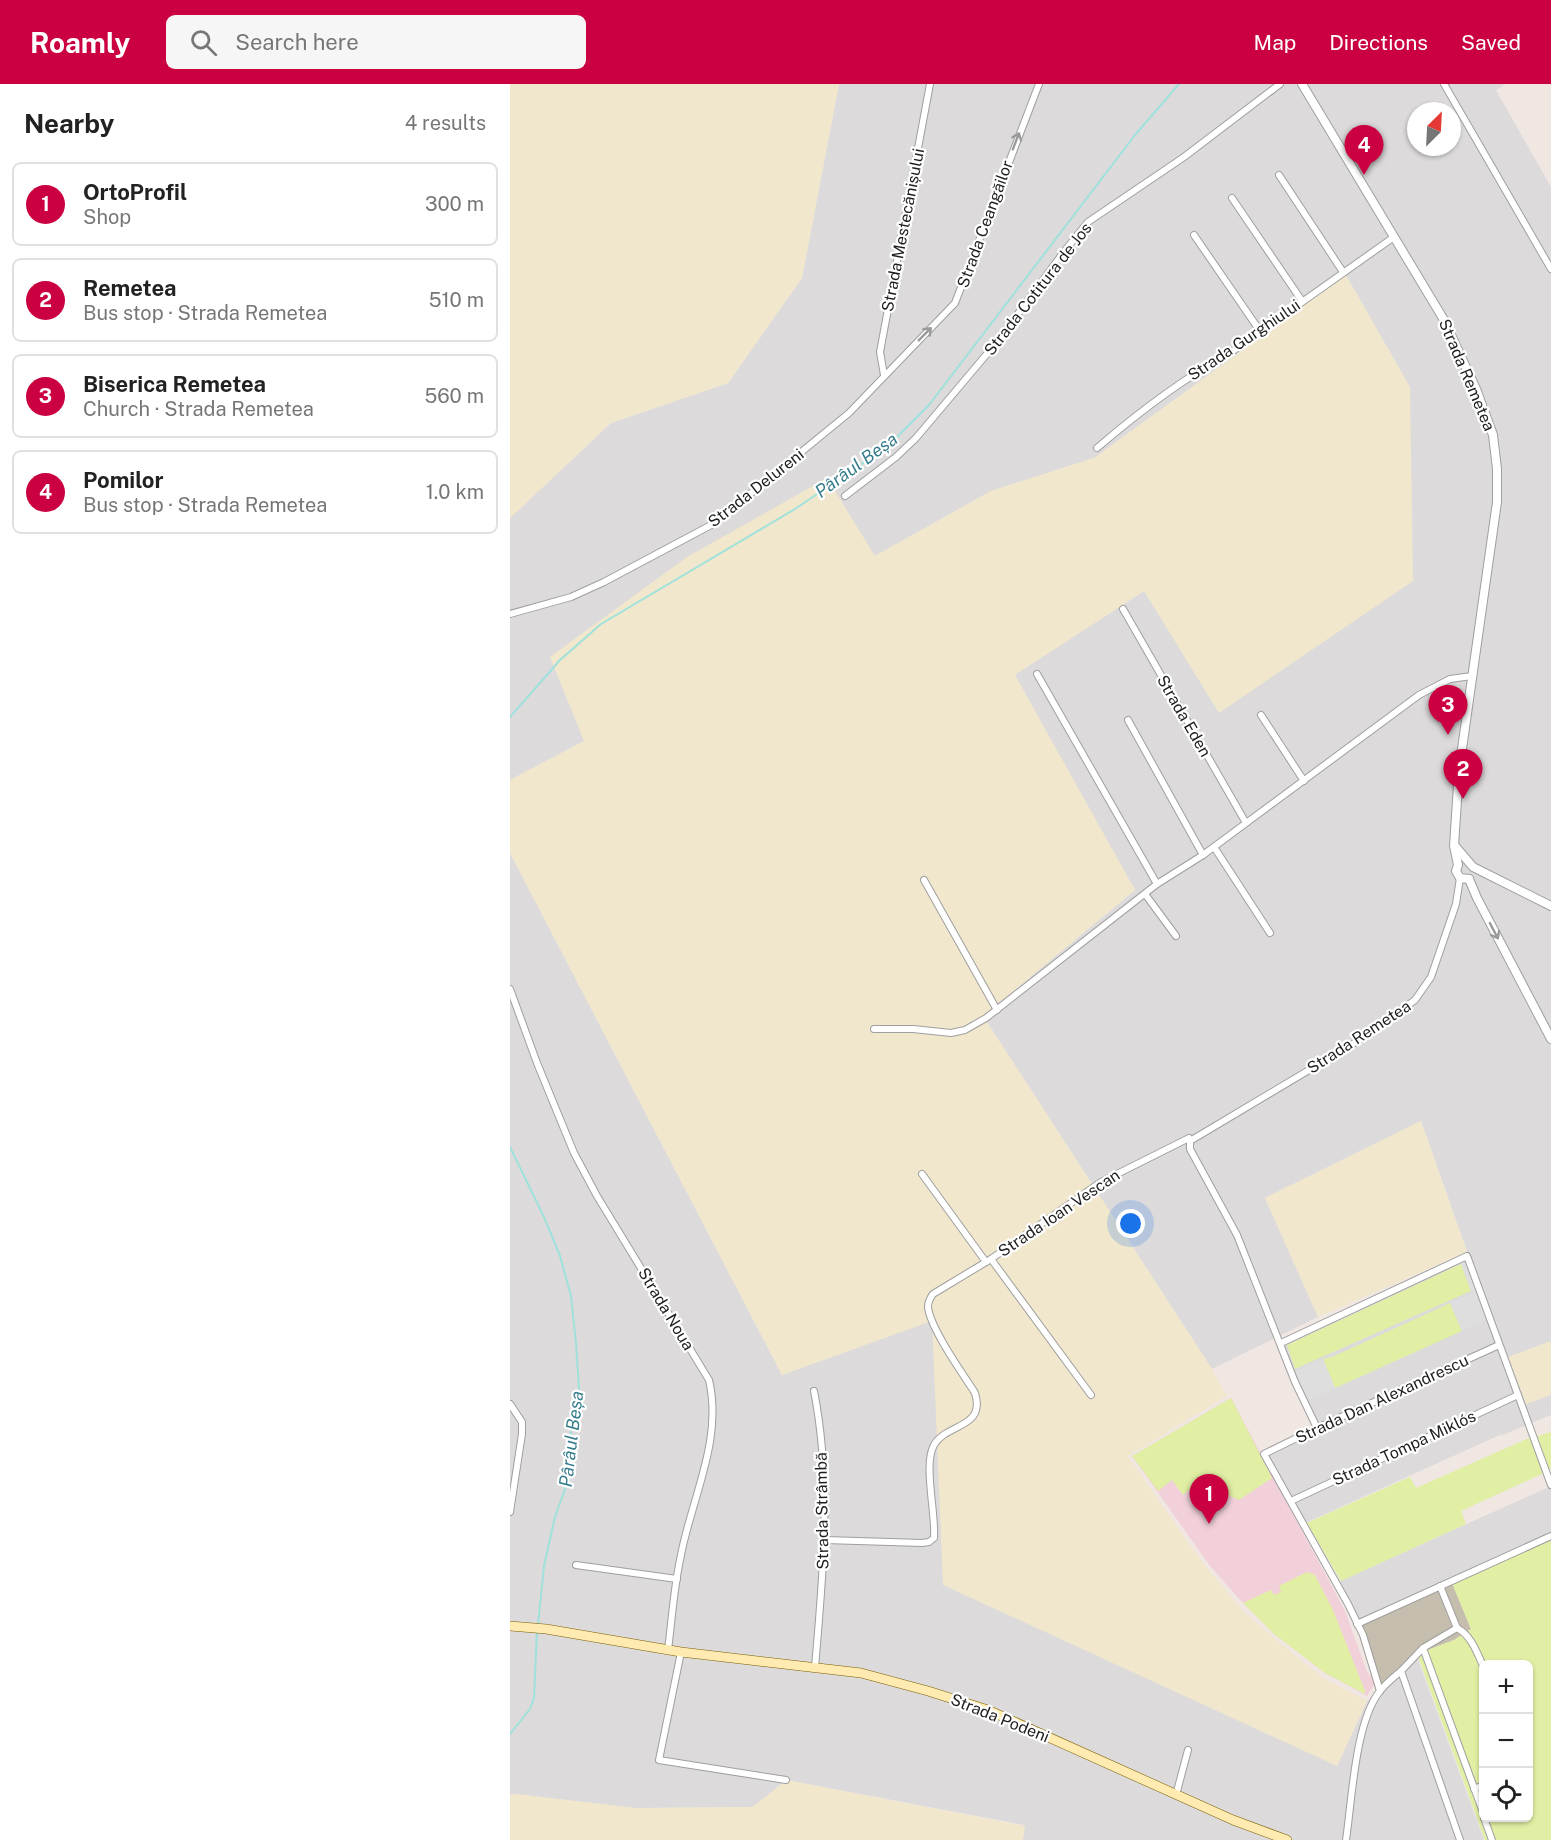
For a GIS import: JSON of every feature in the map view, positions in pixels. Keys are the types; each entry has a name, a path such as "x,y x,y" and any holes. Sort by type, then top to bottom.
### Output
{"main road":[{"name":"Strada Podeni","path":"510,1626 546,1629 681,1652 861,1673 928,1691 988,1710 1176,1795 1252,1828 1287,1840"}],"street":[{"name":"Strada Mestecănișului","path":"884,375 880,352 930,84"},
{"name":"Strada Ceangăilor","path":"884,375 955,303 1039,84"},
{"name":"Strada Cotitura de Jos","path":"845,496 896,457 916,438 998,342 1088,222 1185,157 1280,84"},
{"name":"Strada Remetea","path":"1190,1142 1356,1041 1415,1000 1431,977 1469,872 1456,871 1458,865 1454,846 1459,770 1496,510 1496,452 1488,418 1444,320 1302,84"},
{"path":"1444,84 1551,269"},
{"path":"1279,175 1343,272"},
{"path":"1232,198 1302,301"},
{"path":"1194,235 1260,331"},
{"name":"Strada Gurghiului","path":"1097,448 1162,395 1230,353 1394,237"},
{"name":"Strada Delureni","path":"510,614 571,597 713,524 849,413 884,375"},
{"name":"Strada Eden","path":"1123,609 1246,823"},
{"path":"1037,674 1157,884"},
{"path":"874,1029 913,1029 951,1033 965,1030 997,1010 1157,884 1203,855 1419,694 1450,679 1472,676"},
{"path":"1261,715 1304,781"},
{"path":"1128,720 1203,855"},
{"path":"1454,846 1469,872 1478,900 1551,1040"},
{"path":"1214,847 1270,933"},
{"path":"1458,865 1462,862 1469,872 1487,875 1551,906"},
{"path":"924,880 997,1010"},
{"path":"1145,894 1176,936"},
{"name":"Strada Noua","path":"510,989 574,1153 597,1196 709,1380 712,1413 710,1442 681,1553 669,1650"},
{"name":"Strada Ioan Vescan","path":"825,1540 922,1543 934,1538 930,1476 930,1456 933,1446 939,1438 973,1417 978,1402 975,1393 940,1336 928,1307 933,1294 988,1261 1101,1182 1189,1138 1190,1142"},
{"path":"1190,1142 1190,1149 1237,1235 1300,1392 1317,1428"},
{"name":"Strada Ioan Vescan","path":"922,1174 1091,1395"},
{"path":"1281,1343 1467,1256 1551,1485"},
{"name":"Strada Dan Alexandrescu","path":"1290,1501 1264,1454 1500,1345"},
{"name":"Strada Strâmbă","path":"814,1391 819,1418 825,1540 816,1667"},
{"name":"Strada Tompa Miklós","path":"1290,1501 1518,1395"},
{"path":"510,1404 522,1422 522,1434 510,1512"},
{"path":"1290,1501 1357,1624 1380,1691"},
{"path":"1357,1624 1551,1536"},
{"path":"576,1565 677,1579"},
{"path":"1440,1586 1457,1628 1473,1642 1481,1660"},
{"path":"1346,1840 1354,1778 1370,1709 1380,1691 1423,1648 1457,1628"},
{"path":"1423,1648 1479,1802"},
{"path":"681,1652 660,1760 786,1780"},
{"path":"1401,1671 1460,1840"},
{"path":"1176,1795 1188,1750"},
{"path":"1474,1789 1479,1787"},
{"path":"1486,1822 1492,1840"}],"shaded area":[{"path":"510,84 839,84 802,278 728,383 611,423 510,518"},
{"path":"839,84 1506,84 1496,90 1551,187 1551,1415 1531,1423 1421,1121 1265,1198 1318,1317 1212,1369 983,1016 1135,890 1014,675 1144,591 1346,276 1094,458 991,491 875,556 584,741 510,780 510,518 611,423 728,383 802,278"},
{"path":"1346,275 1410,387 1413,581 1219,713 1144,591 1015,675 1135,890 983,1016 1212,1369 1227,1396 1128,1456 1200,1559 1244,1612 1321,1677 1367,1701 1337,1766 943,1585 932,1321 782,1375 510,853 510,780 584,741 550,657 687,557 827,478 875,556 991,491 1094,458"},
{"path":"510,853 782,1375 932,1320 1337,1766 1367,1701 1417,1657 1484,1840 1023,1840 1024,1825 786,1780 753,1807 635,1808 510,1795"},
{"path":"1421,1121 1467,1252 1318,1317 1265,1198"},
{"path":"1467,1256 1529,1424 1303,1524 1266,1455 1320,1430 1281,1340"},
{"path":"1468,1261 1488,1318 1462,1331 1450,1303 1472,1293 1461,1264"},
{"path":"1551,1341 1551,1395 1526,1404 1508,1357"},
{"path":"1323,1359 1335,1388 1308,1400 1296,1371"},
{"path":"1231,1398 1345,1611 1367,1672 1376,1682 1367,1696 1325,1673 1274,1634 1241,1601 1210,1566 1132,1456"},
{"path":"1549,1487 1551,1533 1359,1621 1340,1581"},
{"path":"1452,1583 1471,1629 1454,1640 1417,1654 1381,1687 1360,1624"},
{"path":"786,1780 1025,1826 1023,1840 510,1840 510,1795 635,1808 753,1807"}],"green space":[{"path":"1461,1264 1471,1291 1295,1369 1287,1345"},
{"path":"1450,1303 1462,1331 1335,1388 1323,1359 1332,1357"},
{"path":"1231,1398 1272,1478 1239,1500 1225,1494 1209,1474 1183,1495 1172,1480 1158,1491 1132,1456"},
{"path":"1551,1432 1551,1468 1549,1469 1537,1436"},
{"path":"1529,1438 1544,1473 1461,1511 1466,1524 1341,1581 1307,1523 1410,1477 1416,1488"},
{"path":"1551,1538 1551,1840 1485,1840 1417,1654 1454,1640 1471,1629 1452,1583"},
{"path":"1307,1572 1315,1575 1333,1610 1365,1694 1325,1673 1274,1634 1243,1603 1271,1590 1274,1595 1281,1592 1279,1586"}],"waterway":[{"name":"Pârâul Beșa","path":"510,717 560,660 601,624 795,509 887,447 929,405 1135,135 1179,84"},
{"name":"Pârâul Beșa","path":"510,1147 560,1256 571,1296 579,1388 569,1445 570,1464 566,1486 555,1517 544,1566 538,1625"},
{"name":"Pârâul Beșa","path":"510,1734 530,1709 534,1698 537,1631"}],"place":[{"name":"Pomilor","path":"1364,175"},
{"name":"Biserica Remetea","path":"1448,735"},
{"name":"Remetea","path":"1463,799"},
{"name":"OrtoProfil","path":"1209,1524"}]}
